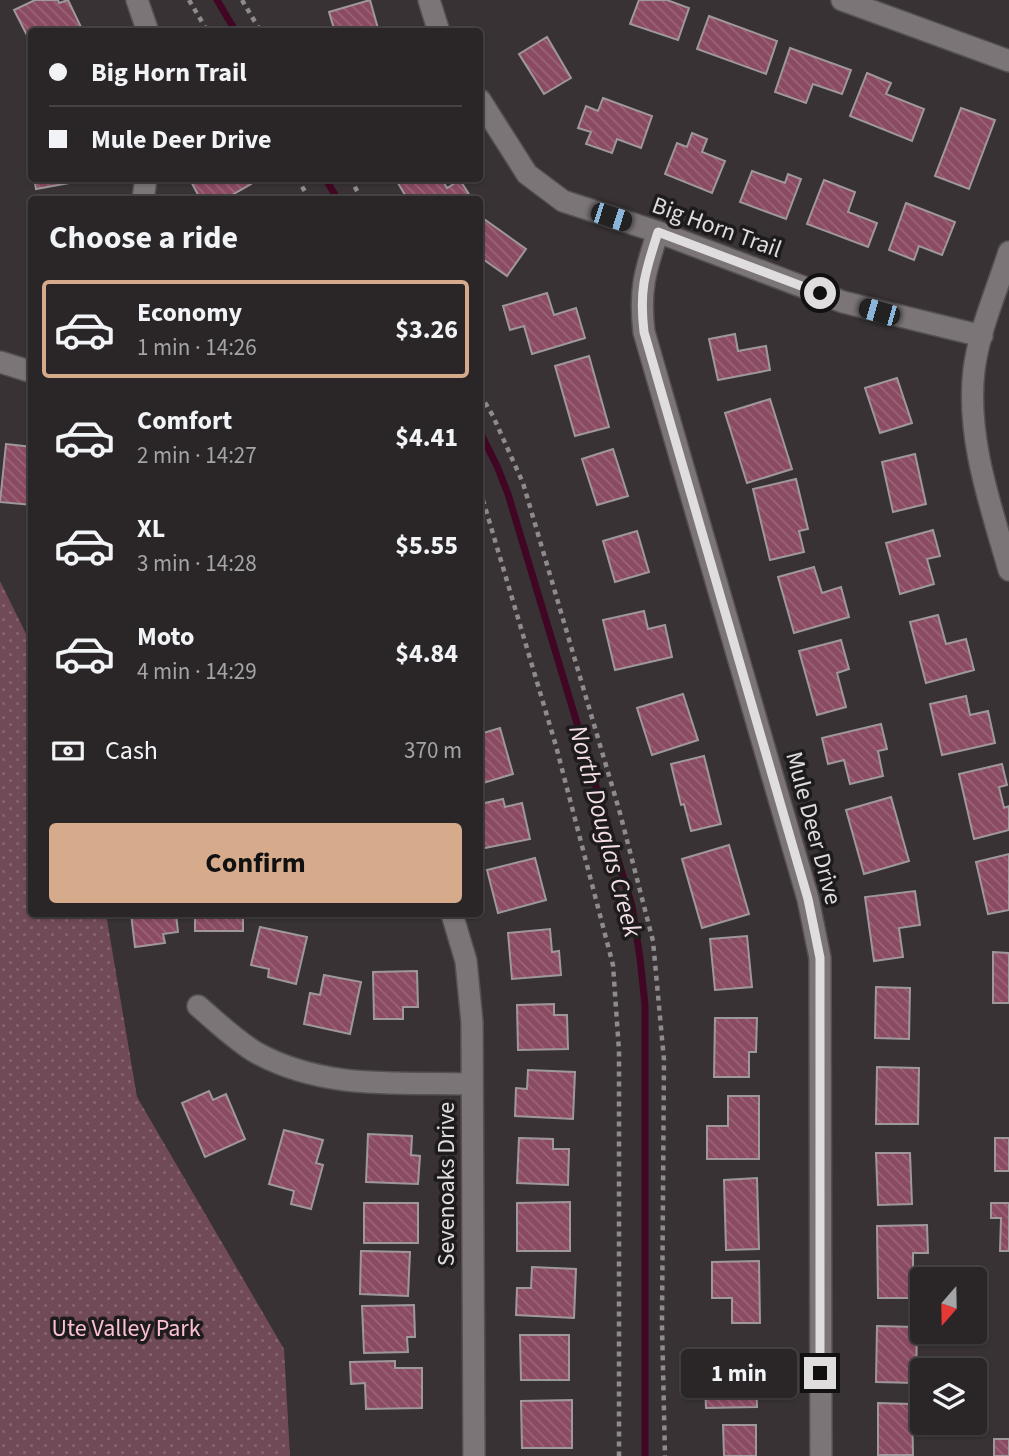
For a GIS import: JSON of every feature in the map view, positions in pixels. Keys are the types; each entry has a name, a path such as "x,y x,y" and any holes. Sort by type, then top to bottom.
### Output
{"street":[{"path":"136,0 146,28"},
{"path":"429,0 438,28"},
{"path":"842,0 1009,61"},
{"name":"Big Horn Trail","path":"483,105 527,174 563,201 658,232 843,302 982,336"},
{"name":"Mule Deer Drive","path":"658,232 644,275 641,303 644,332 808,899 820,958 821,1456"},
{"path":"1009,252 974,368 973,419 977,449 1009,570"},
{"path":"0,362 28,371"},
{"name":"Sevenoaks Drive","path":"453,917 466,961 472,1022 474,1456"},
{"path":"198,1006 255,1052 304,1072 353,1083 472,1084"}],"path":[{"path":"189,0 206,28"},
{"path":"242,0 259,28"},
{"path":"483,399 523,483 620,813 653,941 664,1060 662,1325 665,1456"},
{"path":"483,500 556,746 613,965 619,1051 619,1456"}],"green space":[{"name":"Ute Valley Park","path":"0,581 28,638 28,917 107,917 137,1097 284,1349 290,1456 0,1456"}],"building":[{"path":"35,0 58,0 59,3 68,0 81,27 28,28 28,37 14,10"},
{"path":"370,0 378,28 334,28 329,12"},
{"path":"639,0 667,0 689,8 678,40 630,24"},
{"path":"709,16 777,41 766,74 697,49"},
{"path":"547,37 571,78 544,94 519,54"},
{"path":"790,48 851,70 842,94 813,84 806,103 775,92"},
{"path":"867,73 891,83 886,94 924,109 912,141 850,116"},
{"path":"603,98 652,116 641,148 617,139 612,153 586,144 591,132 578,128 586,106 598,111"},
{"path":"961,108 995,120 969,189 935,176"},
{"path":"692,133 707,139 702,152 725,161 712,193 665,174 677,143 687,147"},
{"path":"752,171 785,183 788,174 801,179 786,219 740,202"},
{"path":"824,180 855,192 848,212 877,223 868,247 807,224"},
{"path":"35,182 75,182 36,189"},
{"path":"191,182 251,184 230,196 199,196"},
{"path":"397,182 443,182 447,188 461,182 470,196 406,196"},
{"path":"906,203 955,222 942,255 919,246 914,260 889,250"},
{"path":"483,221 526,249 507,276 483,259"},
{"path":"547,293 554,315 576,308 585,338 532,354 524,326 510,330 503,306"},
{"path":"735,334 738,351 766,346 770,370 718,380 709,339"},
{"path":"589,356 609,427 575,436 555,366"},
{"path":"897,378 912,423 880,433 865,388"},
{"path":"770,399 792,469 747,483 725,413"},
{"path":"6,444 28,447 28,505 0,502"},
{"path":"613,449 628,496 597,505 582,459"},
{"path":"915,454 926,504 893,512 882,462"},
{"path":"796,479 808,529 799,531 804,552 770,560 753,489"},
{"path":"933,530 940,556 927,559 934,584 900,594 886,543"},
{"path":"637,531 649,572 615,582 603,541"},
{"path":"814,567 822,593 841,587 849,617 794,633 778,577"},
{"path":"644,611 648,629 665,625 672,657 615,670 603,620"},
{"path":"938,615 946,644 966,639 974,670 926,683 910,622"},
{"path":"841,640 849,669 837,673 846,707 817,715 799,651"},
{"path":"683,694 698,740 652,755 637,708"},
{"path":"966,696 970,715 988,711 995,743 942,755 930,704"},
{"path":"881,724 887,749 878,751 883,776 850,784 844,760 828,764 822,738"},
{"path":"500,728 513,774 483,783 483,733"},
{"path":"704,756 721,824 691,831 684,804 681,805 671,764"},
{"path":"1002,764 1007,785 999,787 1004,808 1009,806 1009,830 974,839 959,774"},
{"path":"891,797 909,861 864,874 846,810"},
{"path":"503,799 505,807 522,803 530,839 483,848 483,803"},
{"path":"729,845 749,914 702,928 682,859"},
{"path":"1009,854 1009,910 988,914 976,862"},
{"path":"535,858 546,900 498,913 487,870"},
{"path":"915,891 920,925 899,928 903,957 874,961 865,897"},
{"path":"131,917 176,917 178,932 163,934 165,943 135,947"},
{"path":"195,917 243,917 243,931 195,931"},
{"path":"260,927 307,937 296,984 268,977 269,969 251,965"},
{"path":"550,929 552,952 559,951 561,975 512,979 508,933"},
{"path":"747,936 752,987 715,990 710,939"},
{"path":"993,952 1009,953 1009,1003 993,1003"},
{"path":"417,971 418,1007 403,1007 403,1019 374,1019 373,972"},
{"path":"324,975 361,982 350,1034 304,1024 310,993 320,995"},
{"path":"876,987 910,988 909,1039 875,1038"},
{"path":"554,1004 554,1015 567,1015 568,1049 518,1050 517,1005"},
{"path":"715,1018 757,1018 756,1052 749,1052 749,1077 714,1077"},
{"path":"877,1067 919,1068 918,1124 876,1124"},
{"path":"528,1070 575,1072 573,1119 515,1116 516,1088 527,1089"},
{"path":"209,1091 213,1100 226,1094 245,1139 205,1157 182,1103"},
{"path":"728,1096 759,1096 759,1159 707,1159 707,1126 728,1126"},
{"path":"284,1130 323,1140 316,1163 323,1165 311,1209 291,1204 294,1191 269,1184"},
{"path":"368,1134 412,1136 411,1155 420,1156 418,1184 366,1182"},
{"path":"519,1138 553,1139 553,1149 569,1149 568,1185 517,1183"},
{"path":"995,1138 1009,1138 1009,1171 995,1171"},
{"path":"876,1153 910,1153 912,1204 878,1205"},
{"path":"757,1178 759,1249 726,1250 724,1180"},
{"path":"570,1202 570,1251 517,1251 517,1203"},
{"path":"364,1203 418,1203 418,1243 364,1243"},
{"path":"991,1203 1009,1203 1009,1251 1000,1251 1001,1218 991,1218"},
{"path":"927,1225 928,1253 913,1253 910,1298 878,1298 877,1226"},
{"path":"361,1251 410,1252 408,1296 360,1294"},
{"path":"759,1261 760,1323 732,1323 732,1298 712,1298 712,1262"},
{"path":"532,1267 576,1269 574,1318 516,1315 517,1288 531,1288"},
{"path":"414,1305 415,1337 407,1337 408,1352 364,1353 362,1306"},
{"path":"877,1326 910,1327 910,1344 917,1344 916,1358 910,1358 910,1383 876,1382"},
{"path":"520,1335 569,1335 569,1380 521,1380"},
{"path":"755,1358 757,1407 706,1408 704,1359"},
{"path":"395,1361 395,1368 422,1368 422,1408 366,1409 365,1383 351,1384 350,1362"},
{"path":"572,1400 572,1448 522,1448 521,1401"},
{"path":"878,1403 910,1404 913,1455 878,1455"},
{"path":"723,1425 756,1425 756,1456 724,1456"},
{"path":"994,1439 1009,1439 1009,1456 994,1456"}],"waterway":[{"name":"North Douglas Creek","path":"217,0 234,28"},
{"name":"North Douglas Creek","path":"327,182 336,196"},
{"name":"North Douglas Creek","path":"483,438 508,494 632,906 645,1005 645,1456"}],"route":[{"path":"820,293 658,232 644,275 641,303 644,332 808,899 820,958 820,1373"}]}
